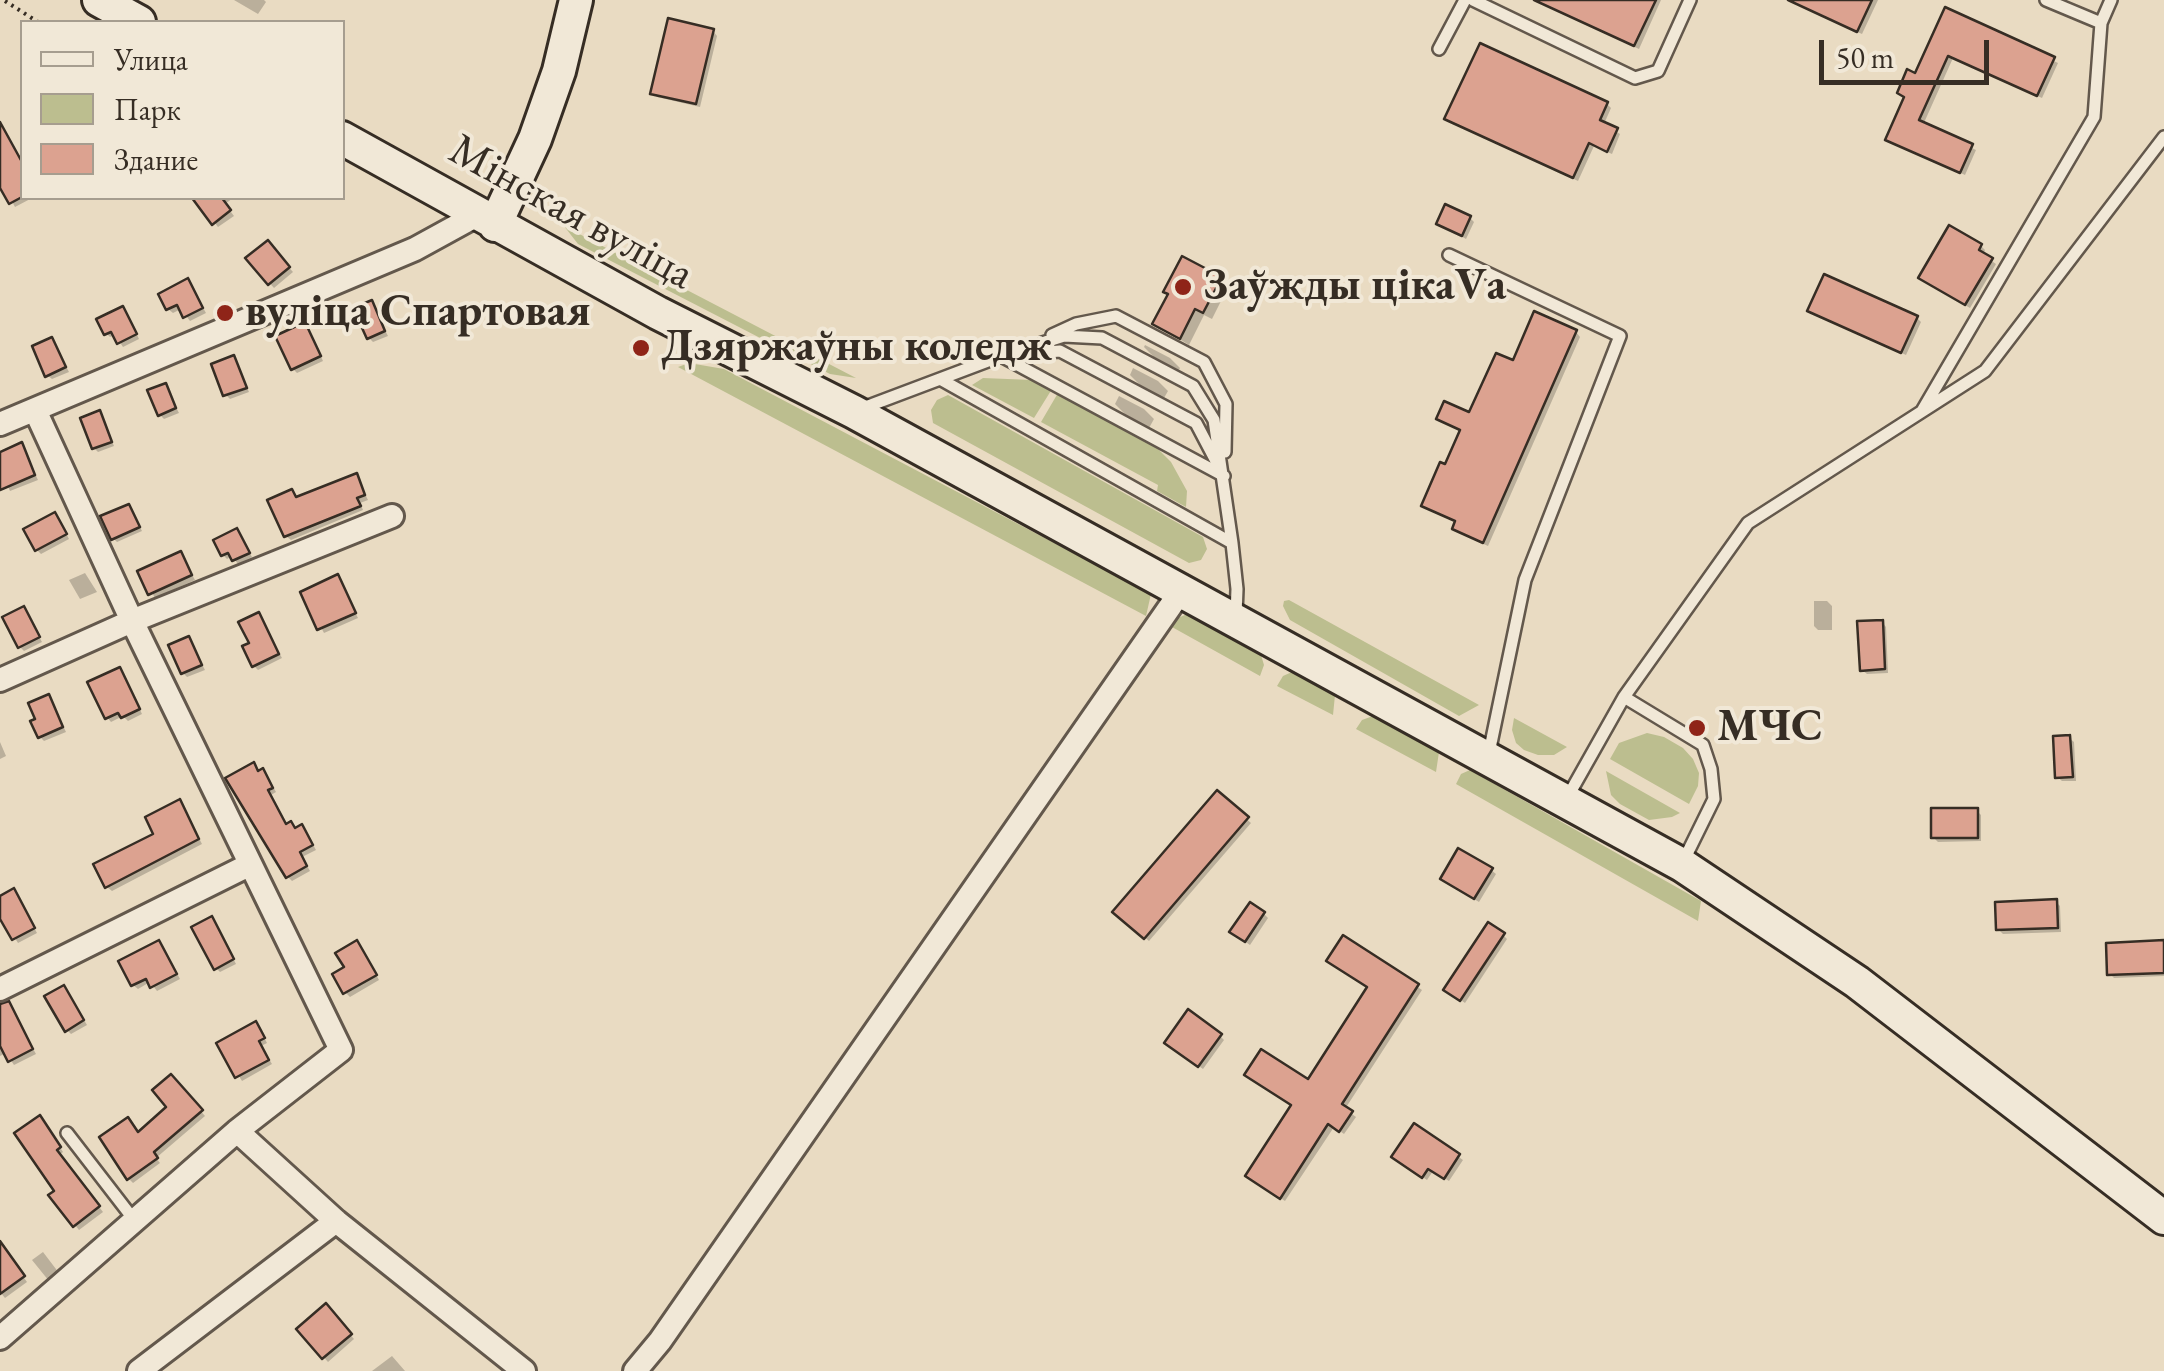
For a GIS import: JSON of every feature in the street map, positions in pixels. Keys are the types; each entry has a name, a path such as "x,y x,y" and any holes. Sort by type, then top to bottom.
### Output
{"street":[{"path":"99,0 134,20"},
{"path":"0,424 486,220 536,138 560,71 576,0"},
{"name":"Мінская вуліца","path":"345,140 658,313 854,412 1236,619 1682,866 1857,982 2164,1218"},
{"path":"0,1338 237,1131 340,1050 132,622 34,410"},
{"path":"0,680 392,516"},
{"path":"635,1371 660,1342 1181,592"},
{"path":"0,989 249,866"},
{"path":"237,1131 336,1220 524,1371"},
{"path":"140,1371 336,1220"}],"lane":[{"path":"1439,49 1465,0"},
{"path":"1473,0 1635,78 1658,71 1690,0"},
{"path":"2046,0 2101,23"},
{"path":"1920,415 2094,118 2101,23 2111,0"},
{"path":"1565,801 1624,697 1748,523 1986,371 2164,137"},
{"path":"1449,256 1620,336 1525,580 1488,757"},
{"path":"854,412 1076,324 1116,316 1204,362 1226,404 1224,476"},
{"path":"1001,356 1064,336 1102,338 1193,386 1214,420 1232,543 1236,619"},
{"path":"1001,356 1060,352 1196,423 1224,476"},
{"path":"1001,356 1224,476"},
{"path":"940,379 1232,543"},
{"path":"1624,697 1703,744 1714,798 1682,866"},
{"path":"67,1133 128,1212"}],"path":[{"path":"3,1 35,20"}],"green space":[{"path":"564,226 856,378 830,374 578,244"},
{"path":"689,363 724,369 1151,594 1146,616 678,367"},
{"path":"983,378 1032,380 1052,389 1034,418 972,385"},
{"path":"1058,393 1153,444 1171,462 1187,491 1186,507 1157,491 1158,485 1041,422"},
{"path":"948,395 1203,537 1207,549 1201,560 1189,563 933,423 931,410 937,400"},
{"path":"1289,600 1479,705 1459,716 1290,620 1283,606"},
{"path":"1187,614 1261,655 1264,665 1260,676 1172,627"},
{"path":"1292,672 1335,695 1333,715 1277,686 1283,676"},
{"path":"1373,716 1439,752 1436,772 1356,729 1362,720"},
{"path":"1514,718 1567,747 1554,755 1524,750 1516,743"},
{"path":"1647,733 1664,737 1693,759 1699,773 1698,786 1689,804 1610,759 1619,743"},
{"path":"1470,770 1701,901 1698,921 1456,784 1461,774"},
{"path":"1606,771 1680,813 1649,820 1620,804 1611,795"}],"building":[{"path":"1534,0 1656,0 1634,46"},
{"path":"1788,0 1872,0 1857,32"},
{"path":"1945,7 2055,57 2037,96 1948,56 1919,120 1973,144 1960,173 1885,140 1904,97 1897,93 1907,69 1915,73"},
{"path":"668,18 714,29 696,104 650,94"},
{"path":"1480,43 1608,102 1600,120 1618,128 1607,152 1589,143 1573,178 1444,119"},
{"path":"0,122 20,158 20,198 9,204 0,188"},
{"path":"193,200 224,200 231,210 212,225"},
{"path":"1445,204 1471,216 1462,236 1436,224"},
{"path":"1949,225 1982,244 1979,250 1993,258 1965,305 1918,278"},
{"path":"268,240 290,267 268,285 245,258"},
{"path":"1182,256 1222,277 1203,313 1195,309 1180,339 1152,324"},
{"path":"1824,274 1918,316 1901,353 1807,311"},
{"path":"188,278 203,308 183,318 177,305 166,310 158,294"},
{"path":"372,300 385,331 367,339 353,308"},
{"path":"123,306 137,334 117,344 111,332 104,335 96,319"},
{"path":"1534,311 1577,330 1483,543 1452,529 1455,521 1421,506 1440,462 1445,464 1460,430 1436,419 1444,401 1469,412 1496,353 1513,360"},
{"path":"305,322 321,356 291,370 275,336"},
{"path":"52,337 66,367 45,377 32,346"},
{"path":"234,355 247,388 223,396 211,364"},
{"path":"166,383 176,408 158,416 147,390"},
{"path":"100,410 112,442 92,449 80,418"},
{"path":"22,442 35,475 0,490 0,452"},
{"path":"357,473 365,495 357,498 361,506 284,537 267,500 292,489 296,497"},
{"path":"129,504 140,527 111,540 100,516"},
{"path":"55,512 67,534 35,551 23,529"},
{"path":"237,528 250,553 232,561 228,553 221,556 213,540"},
{"path":"181,551 192,575 148,595 137,571"},
{"path":"338,574 356,613 317,630 300,592"},
{"path":"24,606 40,637 18,648 2,617"},
{"path":"259,612 279,654 252,667 242,646 249,643 238,622"},
{"path":"1883,620 1885,669 1860,671 1857,621"},
{"path":"189,636 202,665 181,674 168,645"},
{"path":"120,667 140,709 121,718 118,713 105,719 87,682"},
{"path":"49,694 63,727 38,738 30,721 35,719 28,703"},
{"path":"2070,735 2073,777 2055,778 2053,736"},
{"path":"254,762 258,771 263,768 273,788 268,790 286,824 291,821 295,828 302,824 313,845 300,852 307,866 286,878 225,778"},
{"path":"1217,790 1249,817 1144,939 1112,912"},
{"path":"180,799 199,839 105,888 93,864 153,834 145,817"},
{"path":"1931,808 1978,808 1978,838 1931,838"},
{"path":"1458,848 1493,868 1474,899 1440,879"},
{"path":"14,888 35,928 12,940 0,919 0,896"},
{"path":"2057,899 2058,928 1996,930 1995,902"},
{"path":"1250,902 1265,912 1245,942 1229,932"},
{"path":"212,916 234,959 214,970 191,927"},
{"path":"1488,922 1505,933 1460,1001 1443,990"},
{"path":"1343,935 1419,984 1342,1104 1353,1111 1339,1132 1328,1124 1280,1199 1245,1176 1291,1105 1244,1075 1261,1049 1308,1079 1367,987 1326,961"},
{"path":"159,940 177,974 150,988 146,979 131,986 118,961"},
{"path":"357,940 377,975 343,994 332,974 344,967 335,953"},
{"path":"2164,940 2164,973 2107,975 2106,943"},
{"path":"64,985 84,1020 65,1032 44,996"},
{"path":"9,1001 33,1049 8,1062 0,1046 0,1004"},
{"path":"1188,1009 1222,1034 1198,1067 1164,1043"},
{"path":"256,1021 265,1038 259,1041 269,1060 235,1078 216,1043"},
{"path":"171,1074 203,1110 154,1152 158,1158 127,1180 99,1137 128,1117 138,1132 166,1107 152,1090"},
{"path":"40,1115 61,1147 57,1150 100,1206 73,1227 48,1195 54,1191 14,1133"},
{"path":"1414,1123 1460,1154 1444,1179 1428,1169 1422,1178 1391,1157"},
{"path":"0,1241 25,1276 0,1294"},
{"path":"326,1303 352,1334 322,1359 296,1329"}],"place":[{"name":"Заўжды цікаVа","path":"1183,287"},
{"name":"вуліца Спартовая","path":"225,313"},
{"name":"Дзяржаўны коледж","path":"641,348"},
{"name":"МЧС","path":"1697,728"}]}
